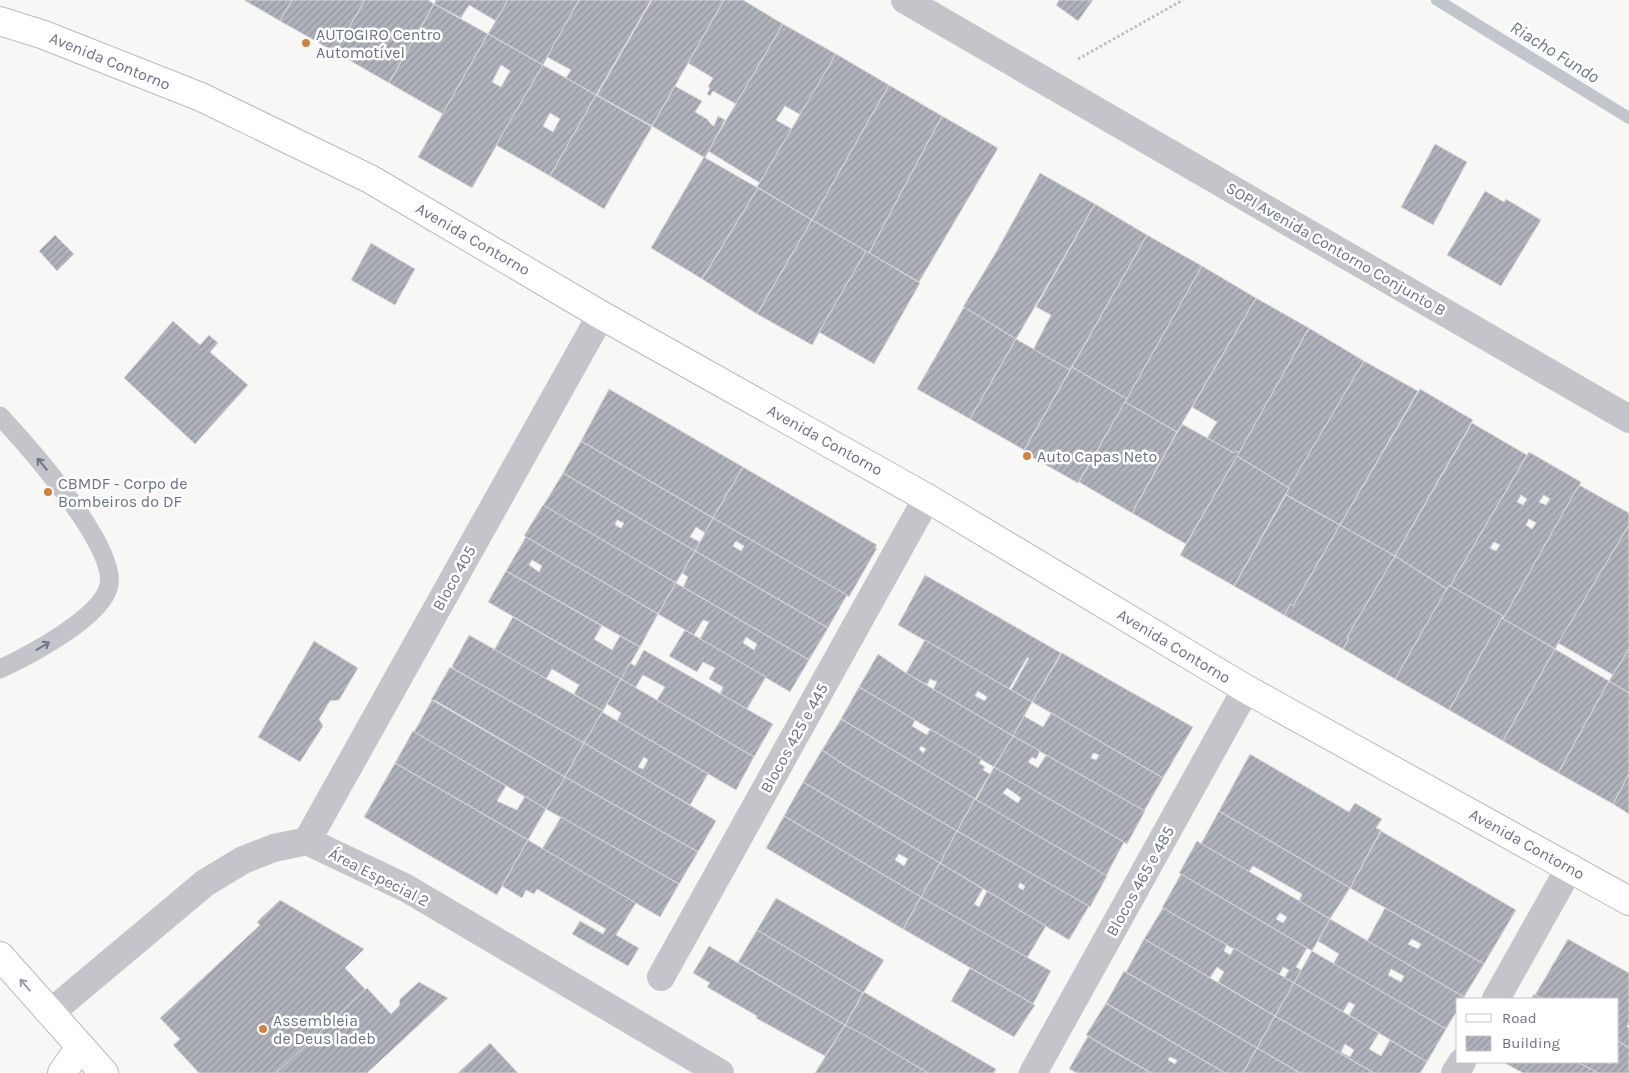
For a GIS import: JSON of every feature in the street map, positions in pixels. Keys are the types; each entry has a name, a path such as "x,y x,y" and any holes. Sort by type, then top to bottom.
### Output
{"street":[{"name":"SOPI Avenida Contorno Conjunto B","path":"905,0 1629,419"},
{"name":"Avenida Contorno","path":"0,20 44,35 201,97 362,175 601,315 927,498 1246,689 1629,901"},
{"name":"Bloco 405","path":"307,841 601,315"},
{"name":"Blocos 425 e 445","path":"660,978 927,498"},
{"name":"Blocos 465 e 485","path":"1033,1073 1246,689"},
{"path":"50,1013 205,883 243,860 274,848 307,841"},
{"name":"Área Especial 2","path":"307,841 406,888 720,1073"},
{"path":"1497,998 1570,867"},
{"path":"0,956 104,1073"},
{"path":"62,1073 80,1047"}],"lane":[{"path":"0,416 49,472 87,525 107,564 109,586 101,601 77,625 0,669"}],"path":[{"path":"1043,79 1183,0"}],"building":[{"path":"244,0 292,0 280,21"},
{"path":"292,0 365,0 335,52 280,21"},
{"path":"365,0 428,0 434,4 389,83 335,52"},
{"path":"436,0 508,0 496,21 469,5 461,18 434,4"},
{"path":"508,0 579,0 543,65 488,34"},
{"path":"579,0 651,0 596,95 566,78 571,70 547,57"},
{"path":"652,0 724,0 652,126 597,95"},
{"path":"724,0 743,0 783,24 736,104 713,91 710,96 707,94 710,88 708,87 713,78 688,63"},
{"path":"1059,0 1093,0 1078,21 1056,5"},
{"path":"434,4 488,34 443,114 389,83"},
{"path":"783,24 836,54 801,115 785,106 776,120 792,129 760,183 708,151"},
{"path":"488,34 543,65 472,188 418,157","holes":["501,65 510,71 501,87 492,82"]},
{"path":"836,54 889,85 812,220 757,187"},
{"path":"543,65 596,95 550,176 496,145","holes":["550,113 560,119 553,132 543,126"]},
{"path":"889,85 942,116 869,253 812,220"},
{"path":"675,86 702,101 695,112 707,119 711,124 714,126 718,116 725,120 705,158 652,126"},
{"path":"596,95 652,127 604,209 550,176"},
{"path":"942,116 998,148 919,282 869,253"},
{"path":"1435,144 1467,162 1433,225 1401,207"},
{"path":"704,157 758,188 702,279 651,248"},
{"path":"1040,173 1095,204 1016,339 963,307"},
{"path":"758,188 812,220 757,314 702,279"},
{"path":"1485,191 1504,202 1506,199 1541,220 1501,286 1447,255"},
{"path":"1095,204 1147,235 1070,370 1033,350 1051,315 1036,307"},
{"path":"812,220 866,251 812,345 757,314"},
{"path":"55,235 74,254 57,271 39,251"},
{"path":"1147,235 1202,266 1127,399 1072,367"},
{"path":"371,243 415,269 395,305 351,280"},
{"path":"866,251 920,283 874,364 819,332"},
{"path":"1202,266 1256,298 1177,432 1125,402"},
{"path":"1256,298 1309,328 1239,453 1236,451 1234,453 1207,438 1217,422 1192,407"},
{"path":"964,307 1016,339 970,419 917,389"},
{"path":"173,321 200,345 209,335 218,343 210,352 248,385 195,444 124,378"},
{"path":"1309,328 1364,361 1289,488 1237,456"},
{"path":"1016,339 1070,370 1024,450 970,419"},
{"path":"1364,361 1418,391 1340,525 1285,494"},
{"path":"1072,367 1127,399 1078,483 1023,452"},
{"path":"609,389 743,467 713,518 581,441"},
{"path":"1420,389 1473,420 1395,556 1340,525"},
{"path":"1125,402 1177,432 1132,513 1079,482"},
{"path":"1472,423 1527,455 1447,589 1395,556"},
{"path":"1182,424 1234,453 1236,451 1239,453 1186,544 1132,513"},
{"path":"581,441 713,518 705,533 696,527 690,537 700,542 695,551 563,473"},
{"path":"1529,452 1581,482 1503,619 1503,616 1450,586","holes":["1521,495 1527,499 1523,505 1517,502","1544,495 1550,499 1546,505 1539,502","1529,519 1536,523 1532,529 1526,525","1494,542 1500,545 1496,551 1490,548"]},
{"path":"1237,456 1289,488 1234,586 1180,555"},
{"path":"743,467 877,545 849,597 713,518"},
{"path":"563,473 695,551 676,583 543,506","holes":["617,520 624,523 621,528 615,525"]},
{"path":"1579,485 1629,513 1629,525 1555,649 1503,619"},
{"path":"1286,495 1340,525 1293,606 1291,604 1284,615 1234,586"},
{"path":"543,505 676,583 658,614 524,536"},
{"path":"713,518 847,595 828,628 695,551","holes":["736,541 744,546 741,551 733,546"]},
{"path":"1340,525 1395,556 1347,637 1349,638 1343,649 1284,615 1291,604 1293,606"},
{"path":"1629,525 1629,649 1613,675 1558,643"},
{"path":"526,537 658,614 640,647 506,571","holes":["532,560 542,566 539,572 529,565"]},
{"path":"695,551 828,628 809,660 683,587 688,577 682,573"},
{"path":"1395,556 1447,589 1395,679 1343,649 1349,638 1347,637"},
{"path":"506,571 602,626 594,639 612,650 620,636 640,647 621,679 488,602"},
{"path":"925,575 1061,653 1032,702 1011,690 1029,658 1027,658 1009,689 898,625"},
{"path":"676,583 809,660 790,692 700,639 709,622 703,620 694,635 658,614","holes":["746,637 757,644 754,650 743,643"]},
{"path":"1449,585 1503,616 1449,710 1395,679"},
{"path":"513,617 621,679 603,711 574,694 579,685 552,669 546,679 494,650"},
{"path":"1502,618 1555,649 1503,741 1449,710"},
{"path":"685,630 766,677 747,709 720,694 723,687 709,679 715,668 703,662 697,672 669,656"},
{"path":"469,635 603,711 584,743 454,669 452,666"},
{"path":"925,640 1032,702 1013,736 933,689 937,682 930,679 927,685 906,673","holes":["978,691 987,697 985,701 975,696"]},
{"path":"314,641 358,668 339,700 330,701 319,719 323,726 300,762 258,737"},
{"path":"1555,649 1609,681 1558,773 1503,741"},
{"path":"1629,649 1629,693 1609,681"},
{"path":"644,650 773,724 754,757 657,700 665,687 643,675 635,688 621,679 630,663 635,666"},
{"path":"1062,653 1193,727 1163,778 1032,702"},
{"path":"878,654 906,673 1013,736 994,767 859,687"},
{"path":"450,667 584,743 565,777 436,701 431,700"},
{"path":"621,679 754,757 736,790 617,721 621,713 607,704"},
{"path":"1609,681 1629,693 1629,774 1613,804 1558,773"},
{"path":"859,687 915,720 912,726 927,735 930,729 982,759 979,763 985,767 983,770 990,774 975,799 841,719","holes":["921,746 926,749 923,753 919,749"]},
{"path":"432,700 565,777 546,809 414,732"},
{"path":"602,712 708,774 690,805 584,743","holes":["644,757 648,760 643,769 638,767"]},
{"path":"1051,713 1163,778 1144,811 1013,736 1024,716 1043,727","holes":["1093,753 1099,755 1096,760 1091,758"]},
{"path":"841,719 975,799 957,831 849,768 822,750"},
{"path":"413,731 506,786 497,801 517,810 525,796 546,809 528,840 395,763"},
{"path":"1013,736 1040,751 1036,759 1032,757 1028,762 1038,768 1046,755 1145,811 1127,844 994,767"},
{"path":"584,743 715,820 698,852 565,777"},
{"path":"822,750 849,768 957,831 940,863 803,782"},
{"path":"1250,754 1349,812 1355,803 1382,819 1376,828 1381,830 1350,888 1219,811"},
{"path":"395,763 528,840 497,895 364,817"},
{"path":"994,767 1124,842 1106,876 976,800","holes":["1007,788 1021,798 1018,803 1003,793"]},
{"path":"1629,774 1629,814 1613,804"},
{"path":"565,777 698,852 679,884 546,809"},
{"path":"803,782 940,863 921,897 784,816","holes":["899,854 908,859 904,866 895,860"]},
{"path":"975,799 1107,876 1090,907 957,831"},
{"path":"1219,811 1350,888 1330,919 1299,901 1302,894 1253,866 1249,872 1201,844"},
{"path":"784,816 921,897 903,929 766,848"},
{"path":"561,817 679,884 660,917 542,849"},
{"path":"957,831 1089,906 1069,940 940,863","holes":["1020,883 1025,886 1023,890 1018,887"]},
{"path":"1381,831 1516,910 1484,964 1350,888"},
{"path":"528,840 636,903 616,935 639,948 628,966 572,934 580,921 603,934 606,929 537,889 534,894 526,890 522,898 502,886"},
{"path":"1197,841 1330,919 1312,951 1179,873","holes":["1280,913 1287,917 1283,923 1276,919"]},
{"path":"940,863 983,889 974,904 979,907 987,891 1046,926 1027,958 921,897"},
{"path":"1181,874 1307,948 1296,967 1301,970 1294,983 1284,978 1289,970 1283,967 1279,975 1162,908"},
{"path":"921,897 1051,971 1033,1004 903,929"},
{"path":"776,898 884,960 863,993 757,930"},
{"path":"280,900 364,949 345,968 366,990 276,1073 199,1073 173,1045 180,1039 160,1018 260,925 257,922"},
{"path":"1163,908 1227,945 1224,951 1230,955 1234,948 1294,983 1275,1016 1218,982 1224,972 1217,967 1210,978 1144,939"},
{"path":"1385,908 1484,964 1464,997 1367,941","holes":["1412,939 1421,944 1418,949 1408,944"]},
{"path":"1330,919 1464,997 1456,998 1456,1012 1446,1029 1333,964 1339,954 1318,941","holes":["1391,969 1404,976 1401,982 1388,975"]},
{"path":"757,930 863,993 845,1025 738,962"},
{"path":"1144,939 1275,1016 1257,1048 1126,972"},
{"path":"1568,939 1629,973 1629,1022 1627,1027 1629,1028 1629,1048 1619,1042 1619,998 1541,998 1535,995"},
{"path":"709,946 845,1025 825,1056 756,1018 757,1016 707,987 710,983 693,973"},
{"path":"1312,951 1446,1029 1427,1062 1349,1015 1355,1005 1349,1002 1343,1012 1294,983"},
{"path":"970,968 1035,1005 1014,1037 951,1001"},
{"path":"1124,971 1257,1048 1243,1073 1225,1073 1106,1003"},
{"path":"419,982 448,998 367,1073 276,1073 367,988 391,1014 399,1006 400,999"},
{"path":"1294,983 1379,1033 1369,1049 1381,1056 1390,1040 1427,1062 1420,1073 1374,1073 1275,1016","holes":["1345,1044 1354,1050 1350,1057 1341,1052"]},
{"path":"864,992 996,1069 994,1073 928,1073 845,1025"},
{"path":"1534,994 1541,998 1532,998"},
{"path":"1106,1003 1225,1073 1151,1073 1086,1035","holes":["1170,1057 1177,1060 1175,1064 1168,1060"]},
{"path":"1275,1016 1374,1073 1300,1073 1257,1048"},
{"path":"845,1025 866,1036 928,1073 815,1073"},
{"path":"1088,1036 1151,1073 1077,1073 1069,1069"},
{"path":"1619,1042 1629,1048 1629,1073 1598,1073 1580,1063 1608,1063 1619,1063"},
{"path":"490,1043 518,1073 458,1073"},
{"path":"1257,1048 1300,1073 1243,1073"},
{"path":"1505,1063 1580,1063 1598,1073 1523,1073"}],"waterway":[{"name":"Riacho Fundo","path":"1437,0 1629,118"}],"place":[{"name":"AUTOGIRO Centro Automotível","path":"306,43"},
{"name":"Auto Capas Neto","path":"1027,456"},
{"name":"CBMDF - Corpo de Bombeiros do DF","path":"48,492"},
{"name":"Assembleia de Deus ladeb","path":"263,1029"}]}
